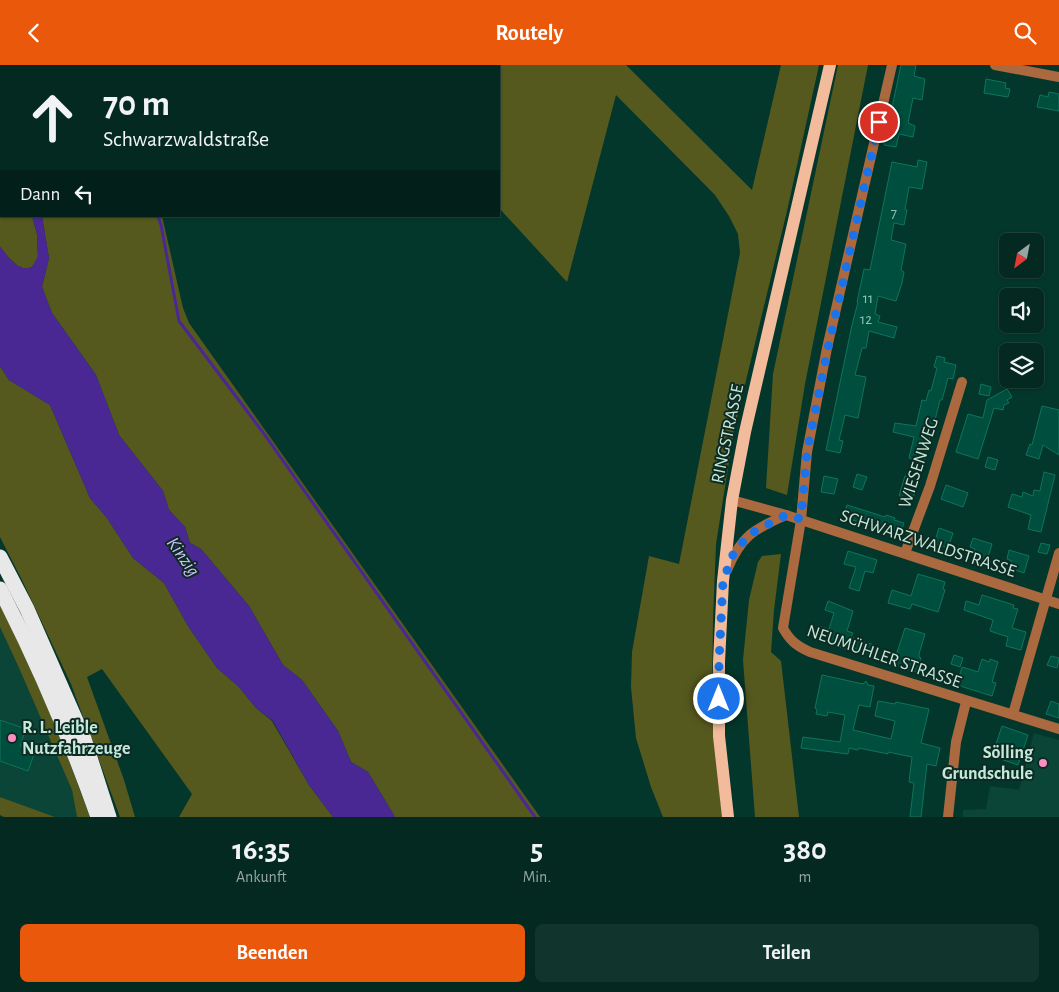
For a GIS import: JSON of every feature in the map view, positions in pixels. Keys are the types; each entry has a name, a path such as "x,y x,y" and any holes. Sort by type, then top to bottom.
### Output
{"highway":[{"path":"0,557 27,609 84,739 109,817"},
{"path":"0,589 37,662 74,751 98,817"}],"main road":[{"name":"RINGSTRASSE","path":"728,817 719,736 719,662 723,581 732,500 744,432 830,65"}],"street":[{"name":"NEUMÜHLER STRASSE","path":"892,65 828,348 807,452 801,519 783,628 788,639 798,647 810,652 966,702 1013,714 1059,729"},
{"path":"994,65 1059,77"},
{"name":"WIESENWEG","path":"905,553 930,486 962,382"},
{"name":"SCHWARZWALDSTRASSE","path":"732,500 801,519 1059,604"},
{"path":"723,581 734,552 750,534 786,515"},
{"path":"1013,714 1047,601 1059,553"},
{"path":"948,817 956,742 966,702"}],"shaded area":[{"path":"500,65 626,65 752,190 781,65 819,65 787,211 734,430 716,544 712,702 722,817 663,817 651,787 636,738 631,687 632,652 649,556 679,564 740,253 738,234 715,195 616,95 567,282 500,209"},
{"path":"838,65 868,65 805,384 787,495 766,488 773,374"},
{"path":"0,217 32,217 37,234 38,257 32,267 25,269 18,266 0,247"},
{"path":"42,217 162,217 183,308 189,323 540,817 395,817 368,772 351,762 338,731 302,680 283,665 249,606 201,549 190,543 185,527 169,510 163,491 119,435 96,375 52,313 42,287 49,258"},
{"path":"0,366 9,380 50,405 90,498 107,518 133,558 164,583 188,626 217,668 239,687 256,708 272,721 309,785 333,817 179,817 192,794 102,669 87,677 124,780 135,817 120,817 71,684 0,537"},
{"path":"781,554 771,652 781,661 799,817 755,817 743,660 749,600 758,562 762,556"},
{"path":"0,601 49,708 90,817 77,817 72,790 0,627"},
{"path":"0,627 72,790 77,817 55,817 0,797"},
{"name":"Sölling Grundschule","path":"1034,733 1059,740 1059,817 963,817 963,810 986,809 990,786 1019,790"},
{"path":"0,797 55,817 4,817 0,815"}],"water":[{"name":"Kinzig","path":"32,217 42,217 49,258 42,287 52,313 96,375 119,435 163,491 169,510 185,527 190,543 201,549 249,606 283,665 302,680 338,731 351,762 368,772 395,817 333,817 309,785 273,721 256,708 239,687 217,668 188,626 164,583 133,558 107,518 90,498 50,405 9,380 0,366 0,247 18,266 22,268 32,267 38,256 37,234"}],"building":[{"path":"901,65 916,65 914,76 925,79 922,100 913,98 908,123 915,126 913,137 899,134 896,147 884,145"},
{"path":"986,79 1006,83 1005,88 1010,89 1008,97 984,93"},
{"path":"1049,92 1059,94 1059,111 1037,107 1040,95 1048,97"},
{"path":"918,160 927,162 922,189 909,187 904,225 894,223 891,240 906,244 901,270 904,272 902,283 896,301 878,296 875,314 880,316 878,322 897,327 894,338 869,331 866,348 862,348 855,375 866,377 858,418 845,415 839,440 843,441 840,453 826,450 864,269 870,270 892,162 917,167"},
{"path":"937,356 945,358 944,362 956,365 953,379 948,378 942,400 940,400 924,462 909,458 914,437 893,432 895,423 916,426 922,400 926,401 929,390 931,391 937,368 934,367"},
{"path":"981,384 991,387 989,396 979,394"},
{"path":"1007,389 1012,397 1007,400 1009,403 1004,405 1003,410 994,408 978,459 956,452 968,414 983,418 987,400"},
{"path":"1042,406 1059,410 1059,455 1043,445 1039,459 1026,455 1030,444 1032,445"},
{"path":"988,457 998,460 995,470 985,467"},
{"path":"1044,472 1055,475 1041,532 1028,529 1031,515 1008,507 1012,494 1022,497 1023,492 1033,496 1034,490 1040,491"},
{"path":"857,474 867,477 862,490 853,487"},
{"path":"824,476 838,479 834,494 821,492"},
{"path":"905,476 919,480 912,500 899,496"},
{"path":"946,485 968,493 963,507 941,499"},
{"path":"847,505 885,517 886,515 904,523 900,535 843,517"},
{"path":"939,528 953,533 948,548 934,544"},
{"path":"973,538 992,544 987,561 973,556 975,549 970,547"},
{"path":"1041,543 1050,545 1047,554 1038,552"},
{"path":"1009,550 1029,556 1024,573 1009,568 1012,561 1007,559"},
{"path":"848,551 877,560 873,573 865,571 859,591 849,588 856,567 844,564"},
{"path":"918,574 945,582 943,589 945,590 938,612 912,604 910,609 888,603 892,590 911,596"},
{"path":"982,595 1014,605 1013,608 1018,609 1012,628 1026,632 1021,650 1006,646 1008,637 990,631 993,620 964,610 966,601 979,605"},
{"path":"828,601 853,611 847,631 853,633 851,637 874,645 871,654 853,648 852,651 814,639 818,626 829,629 834,613 825,610"},
{"path":"905,628 925,634 919,654 921,658 916,672 893,665"},
{"path":"954,655 963,658 960,667 951,664"},
{"path":"1051,656 1059,658 1057,668 1047,665"},
{"path":"982,659 989,662 990,659 998,662 992,682 996,683 992,696 957,685 962,667 978,672"},
{"path":"822,675 863,684 866,681 868,685 874,686 870,707 859,705 853,730 891,739 895,721 875,716 878,701 895,704 896,702 929,709 921,743 940,748 936,766 927,764 921,817 910,817 914,783 909,782 912,757 859,748 858,750 849,748 848,754 801,748 803,737 840,742 845,715 828,712 827,716 816,714 817,710 815,708"},
{"path":"1051,701 1059,704 1059,718 1046,714"},
{"name":"R. L. Leible Nutzfahrzeuge","path":"0,720 26,729 20,746 35,752 28,771 0,761"},
{"path":"1002,726 1028,735 1018,765 992,756"}],"waterway":[{"path":"158,217 179,321 262,431 535,817"}],"place":[{"name":"R. L. Leible Nutzfahrzeuge","path":"12,738"},
{"name":"Sölling Grundschule","path":"1043,763"}],"route":[{"path":"719,699 723,581 734,552 750,534 765,524 786,515 801,519 807,452 828,348 879,122"}]}
